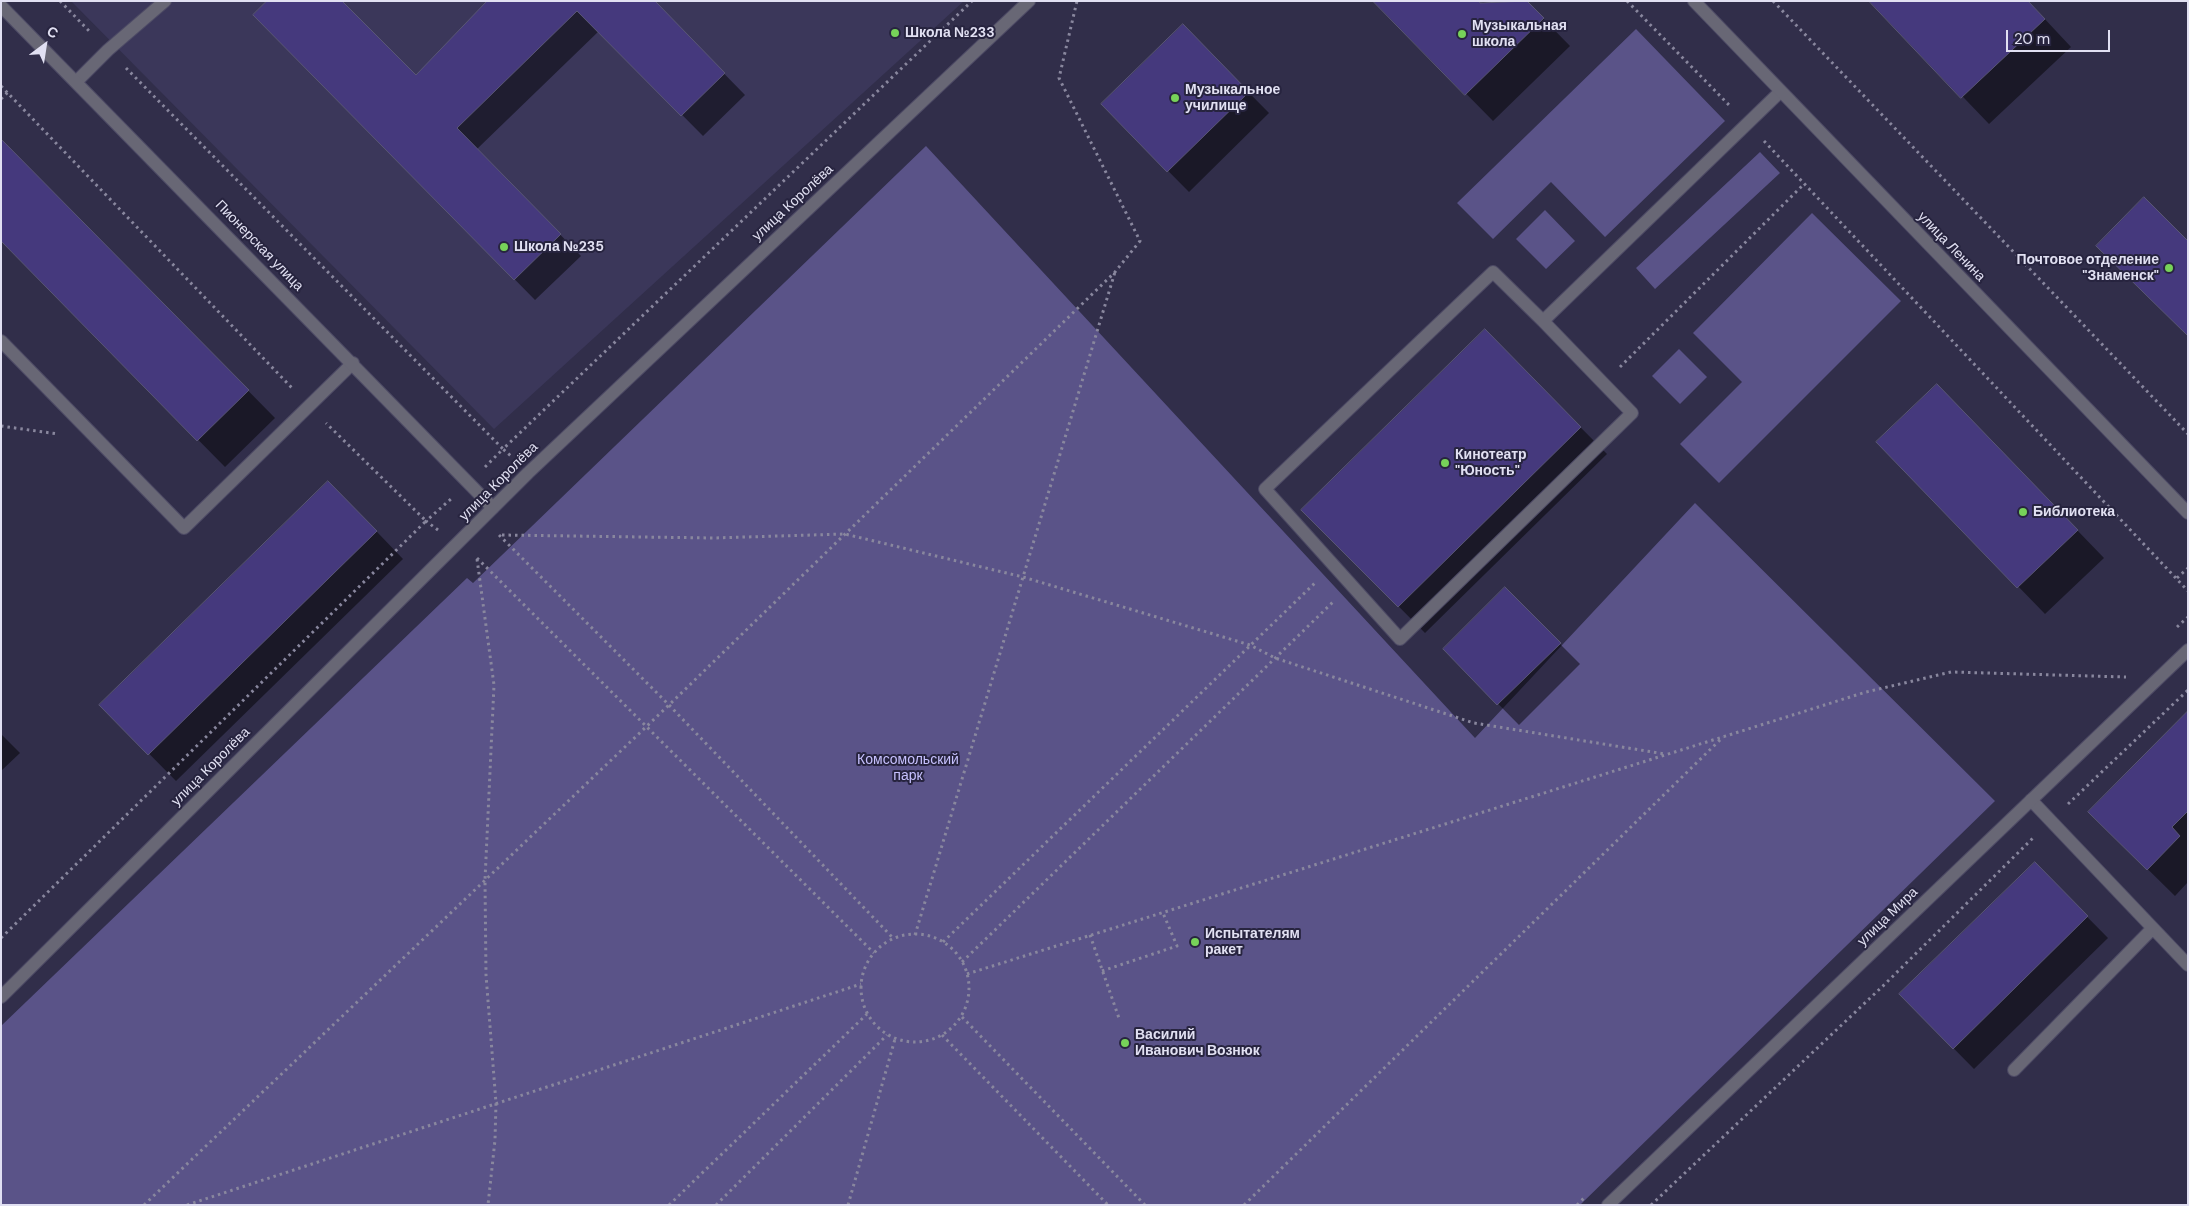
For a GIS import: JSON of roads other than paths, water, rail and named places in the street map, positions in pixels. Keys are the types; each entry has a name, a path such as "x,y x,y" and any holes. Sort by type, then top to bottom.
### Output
{"street":[{"path":"77,81 108,50 165,1"},
{"name":"улица Королёва","path":"1,997 493,508 1029,1"},
{"name":"улица Ленина","path":"1694,1 2188,513"},
{"name":"Пионерская улица","path":"1,6 77,81 493,508"},
{"path":"1543,321 1780,92"},
{"path":"1494,272 1543,321 1632,413 1400,639 1265,489 1494,272"},
{"path":"1,341 184,528 353,363"},
{"name":"улица Мира","path":"1608,1205 2188,650"},
{"path":"2031,800 2188,966"},
{"path":"2014,1070 2152,928"}],"place":[{"name":"Школа №233","path":"895,33"},
{"name":"Музыкальная школа","path":"1462,34"},
{"name":"Музыкальное училище","path":"1175,98"},
{"name":"Школа №235","path":"504,247"},
{"name":"Почтовое отделение \"Знаменск\"","path":"2169,268"},
{"name":"Кинотеатр \"Юность\"","path":"1445,463"},
{"name":"Библиотека","path":"2023,512"},
{"name":"Испытателям ракет","path":"1195,942"},
{"name":"Василий Иванович Вознюк","path":"1125,1043"}],"park label":[{"name":"Комсомольский парк","path":"908,768"}]}
